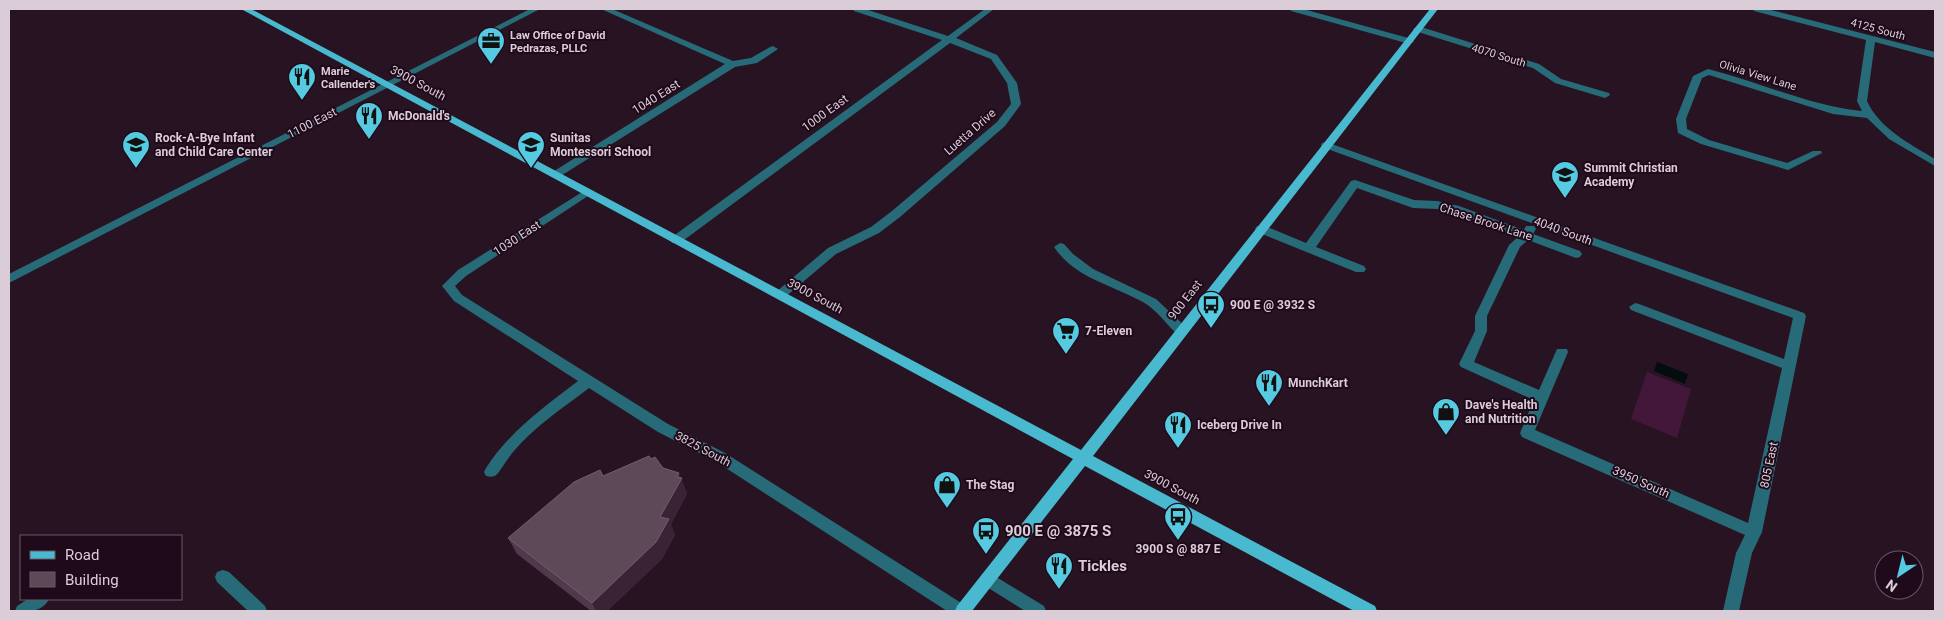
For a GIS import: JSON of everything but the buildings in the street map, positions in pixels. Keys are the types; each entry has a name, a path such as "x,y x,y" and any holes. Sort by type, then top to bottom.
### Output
{"main road":[{"name":"3900 South","path":"245,9 1369,611"},
{"name":"900 East","path":"963,611 1434,9"}],"street":[{"name":"1100 East","path":"9,279 386,84 536,9"},
{"path":"605,9 732,64"},
{"name":"Luetta Drive","path":"780,295 832,251 886,222 1009,116 1016,104 1012,83 994,57 948,39 857,9"},
{"name":"1000 East","path":"676,240 990,9"},
{"path":"1294,9 1409,41"},
{"name":"4125 South","path":"1757,9 1935,55"},
{"name":"4070 South","path":"1418,29 1536,66 1558,81 1604,96"},
{"path":"1870,38 1862,101 1868,115 1918,154 1935,164"},
{"name":"1040 East","path":"555,175 732,64 754,61 773,49"},
{"name":"Olivia View Lane","path":"1817,153 1788,168 1704,142 1682,131 1681,119 1698,76 1708,72 1837,112 1868,115"},
{"name":"4040 South","path":"1326,145 1800,316"},
{"name":"Chase Brook Lane","path":"1309,248 1355,183 1413,204 1446,206 1576,254"},
{"name":"1030 East","path":"448,286 462,273 587,192"},
{"path":"1534,220 1527,235 1515,245 1487,302 1481,316 1481,331 1466,364 1543,398 1562,352"},
{"path":"1261,229 1360,268"},
{"path":"1060,248 1071,261 1085,271 1148,300 1182,331"},
{"name":"3825 South","path":"448,286 458,298 588,381 663,428 720,457 960,611"},
{"path":"1635,307 1790,366"},
{"name":"805 East","path":"1731,611 1744,553 1754,532 1800,316"},
{"path":"491,472 500,456 514,440 588,381"},
{"name":"3950 South","path":"1543,398 1527,433 1754,532"},
{"path":"224,577 259,611"},
{"path":"988,579 1038,611"},
{"path":"23,611 40,600"}],"shaded area":[{"path":"1657,362 1688,374 1685,384 1654,371"},
{"path":"1647,372 1691,389 1677,438 1631,419"}],"place":[{"name":"Law Office of David Pedrazas, PLLC","path":"491,65"},
{"name":"Marie Callender's","path":"302,101"},
{"name":"McDonald's","path":"369,140"},
{"name":"Rock-A-Bye Infant and Child Care Center","path":"136,169"},
{"name":"Sunitas Montessori School","path":"531,169"},
{"name":"Summit Christian Academy","path":"1565,199"},
{"name":"900 E @ 3932 S","path":"1211,329"},
{"name":"7-Eleven","path":"1066,355"},
{"name":"MunchKart","path":"1269,407"},
{"name":"Dave's Health and Nutrition","path":"1446,436"},
{"name":"Iceberg Drive In","path":"1178,449"},
{"name":"The Stag","path":"947,509"},
{"name":"3900 S @ 887 E","path":"1178,541"},
{"name":"900 E @ 3875 S","path":"986,555"},
{"name":"Tickles","path":"1059,590"}]}
